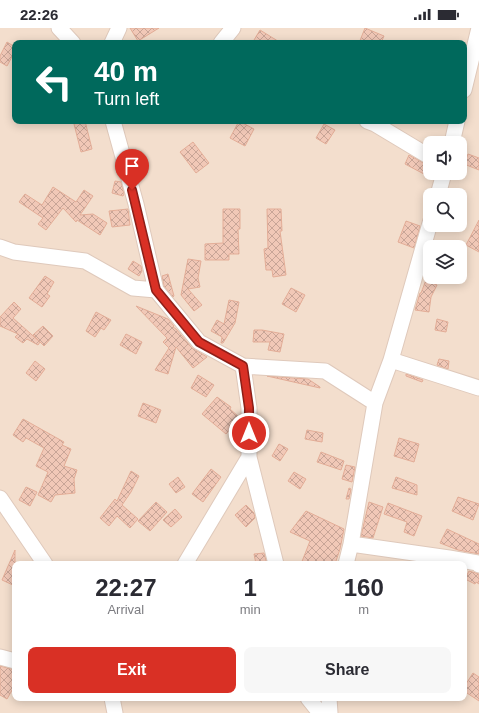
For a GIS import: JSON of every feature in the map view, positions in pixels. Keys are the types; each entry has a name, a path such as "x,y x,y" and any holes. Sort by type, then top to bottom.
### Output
{"street":[{"path":"59,28 70,40"},
{"path":"113,40 119,28"},
{"path":"223,40 233,28"},
{"path":"467,77 478,28"},
{"path":"114,124 136,204 156,290 199,342 243,366 325,371 376,403"},
{"path":"375,124 423,153"},
{"path":"454,136 456,124"},
{"path":"347,561 376,403 391,360 427,232"},
{"path":"0,247 14,252 85,261 133,288 156,290"},
{"path":"391,360 479,388"},
{"path":"243,366 249,408 249,457 275,561"},
{"path":"187,561 249,457"},
{"path":"0,498 43,561"},
{"path":"351,544 466,561"},
{"path":"467,561 478,563 479,565"},
{"path":"0,657 12,660"},
{"path":"113,701 115,713"},
{"path":"310,701 320,713"},
{"path":"329,701 330,713"}],"shaded area":[{"path":"0,28 479,28 479,713 0,713"}],"building":[{"path":"130,28 159,28 140,40 137,40"},
{"path":"365,28 384,36 382,40 360,40"},
{"path":"260,30 276,40 254,40"},
{"path":"7,42 12,45 12,57 7,66 0,62 0,56"},
{"path":"74,124 86,124 92,149 81,152"},
{"path":"237,124 245,124 254,129 245,146 230,138"},
{"path":"324,124 335,130 326,144 316,138"},
{"path":"193,142 209,163 196,173 180,152"},
{"path":"468,154 479,158 479,170 467,165"},
{"path":"409,155 423,163 423,173 405,164"},
{"path":"115,181 121,182 124,194 123,196 112,193"},
{"path":"53,187 76,202 84,190 93,196 80,215 93,214 107,223 100,235 77,220 76,222 63,208 46,230 38,224 43,218 19,202 25,194 42,205"},
{"path":"128,209 130,225 112,227 109,211"},
{"path":"223,209 240,209 240,229 238,229 239,254 229,254 229,260 205,260 205,244 223,243"},
{"path":"267,209 281,209 282,231 280,231 286,275 273,277 272,270 266,270 264,249 268,248"},
{"path":"479,220 479,252 467,246"},
{"path":"406,221 420,226 414,248 398,242"},
{"path":"188,259 201,261 198,278 200,287 188,289 202,305 194,311 181,295"},
{"path":"133,261 141,266 142,271 139,276 128,269"},
{"path":"168,274 173,297 164,286 162,276"},
{"path":"45,276 54,282 47,294 50,296 42,307 29,298"},
{"path":"424,284 437,285 431,297 429,312 415,310"},
{"path":"291,288 305,295 296,312 282,304"},
{"path":"229,300 239,302 235,323 223,343 221,343 222,337 211,331 217,320 224,324"},
{"path":"14,302 21,309 13,318 40,342 38,345 27,339 23,343 15,337 18,334 0,326 0,317"},
{"path":"136,306 168,319 174,326 173,327 192,348 207,357 193,368 176,347 168,374 155,370 169,348 163,342 167,338"},
{"path":"96,312 111,320 104,330 101,328 95,337 86,331"},
{"path":"437,319 448,322 446,332 435,330"},
{"path":"43,326 53,336 44,346 33,335"},
{"path":"254,330 284,334 280,352 268,350 270,342 253,342"},
{"path":"126,334 142,342 136,354 120,345"},
{"path":"439,359 449,361 448,369 437,365"},
{"path":"35,361 45,369 36,381 26,373"},
{"path":"406,374 423,380 422,382 406,376"},
{"path":"198,375 214,385 206,397 191,388"},
{"path":"267,376 308,379 320,388"},
{"path":"217,397 231,407 230,409 240,418 226,434 202,414"},
{"path":"143,403 161,410 156,423 138,416"},
{"path":"23,419 64,442 62,445 71,449 64,466 77,470 74,479 75,493 55,495 51,502 38,495 48,472 36,466 44,448 26,438 23,442 13,435"},
{"path":"307,430 323,433 322,442 305,439"},
{"path":"399,438 419,444 414,462 394,456"},
{"path":"279,444 288,449 280,461 272,456"},
{"path":"321,452 344,461 341,470 317,462"},
{"path":"346,465 355,467 352,482 342,479"},
{"path":"211,469 221,477 203,502 192,494"},
{"path":"131,471 139,476 122,505 138,519 130,528 117,516 109,526 100,518 115,499 117,501"},
{"path":"294,472 306,479 300,489 288,481"},
{"path":"178,477 185,487 176,493 169,484"},
{"path":"396,477 417,485 417,495 392,488"},
{"path":"26,487 37,492 30,506 19,500"},
{"path":"349,488 351,489 349,499 346,499"},
{"path":"458,497 479,504 473,520 452,511"},
{"path":"156,502 167,512 150,531 138,521"},
{"path":"369,502 383,507 373,538 361,536"},
{"path":"388,503 422,516 414,536 404,532 407,522 384,514"},
{"path":"246,505 254,513 255,518 246,527 235,515"},
{"path":"175,509 182,517 171,527 163,520"},
{"path":"306,511 344,529 336,561 302,561 310,541 290,532"},
{"path":"447,529 479,544 479,554 458,550 440,543"},
{"path":"15,550 15,561 12,561 12,585 2,580"},
{"path":"264,553 266,561 255,561 254,554"},
{"path":"469,571 479,574 479,584 476,582 475,584 467,580"},
{"path":"0,666 12,669 12,690 7,699 0,695"},
{"path":"473,673 479,677 479,701 467,693 467,682"}],"route":[{"path":"132,190 156,290 199,342 243,366 249,408 249,433"}]}
